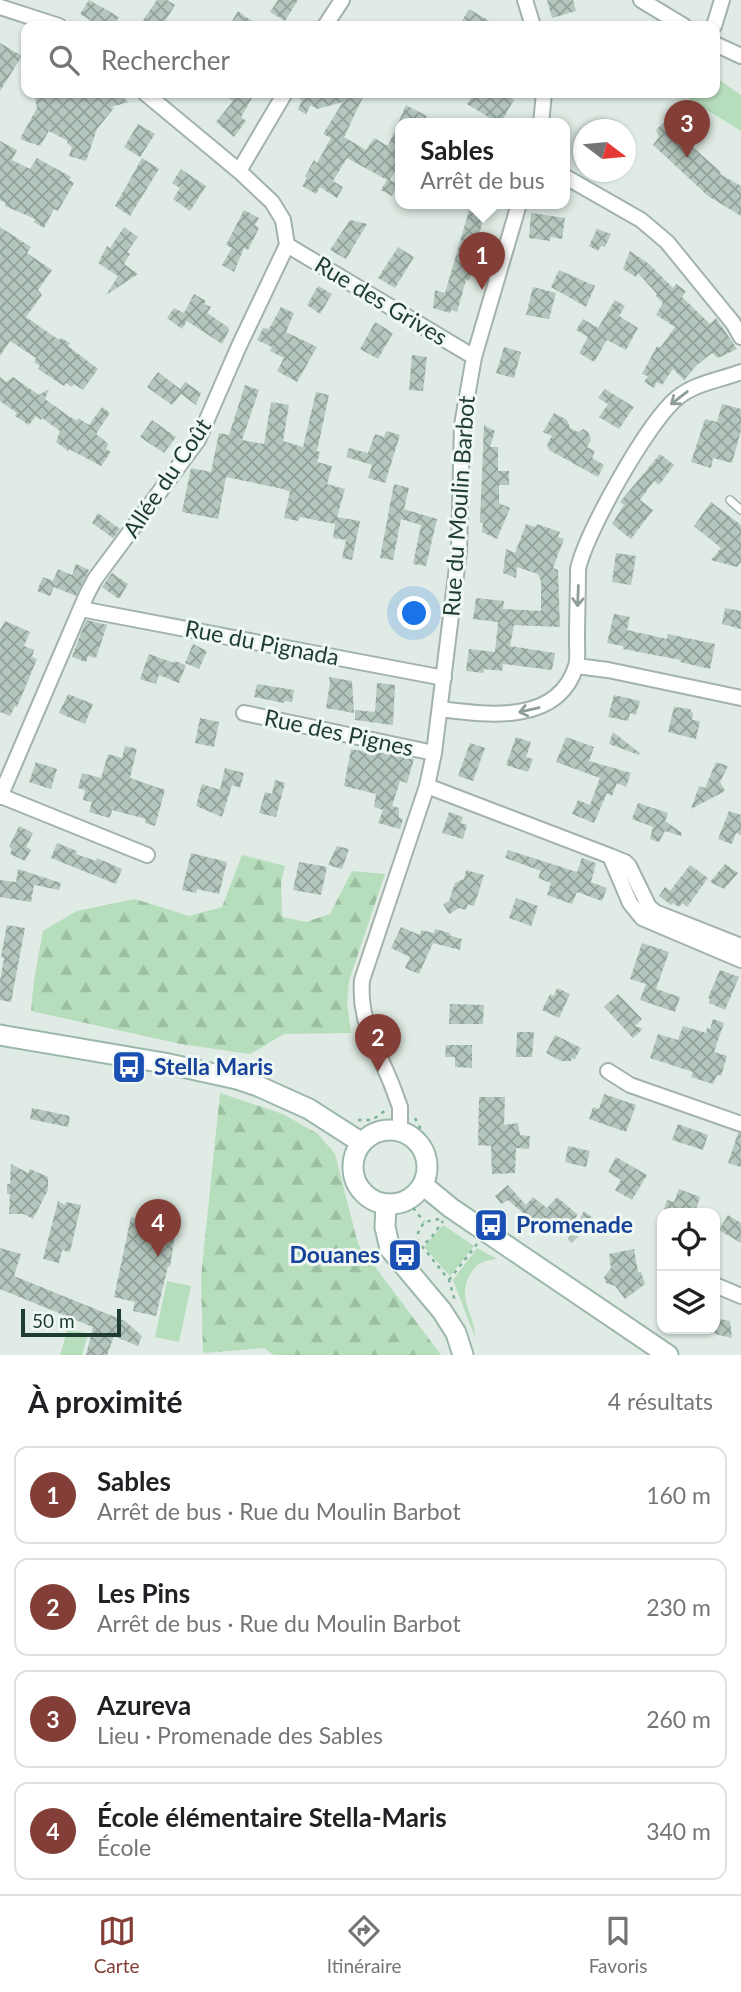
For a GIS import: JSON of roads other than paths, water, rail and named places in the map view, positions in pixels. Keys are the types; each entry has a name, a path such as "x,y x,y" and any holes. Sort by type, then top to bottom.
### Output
{"main road":[{"path":"0,1035 164,1063 237,1079 309,1110 362,1143"},
{"path":"431,1184 408,1201 386,1205 365,1195 354,1176 356,1153 362,1143 379,1132 400,1131 419,1143 425,1153 431,1184 451,1208 668,1355"},
{"path":"386,1205 385,1227 390,1249 442,1311 456,1333 463,1355"}],"street":[{"path":"328,21 342,0"},
{"path":"525,0 531,21"},
{"path":"642,0 676,21"},
{"path":"716,21 722,0"},
{"path":"0,7 43,21"},
{"path":"720,46 741,56"},
{"path":"151,98 272,202 283,220 287,245"},
{"path":"239,171 282,98"},
{"path":"542,118 544,98"},
{"path":"570,179 641,220 667,243 733,323 741,337"},
{"name":"Rue du Moulin Barbot","path":"400,1131 400,1107 394,1088 368,1034 361,996 362,979 427,786 434,753 459,551 462,425 474,357 518,209"},
{"name":"Rue des Grives","path":"287,245 474,357"},
{"name":"Allée du Coût","path":"0,796 95,579 198,440 287,245"},
{"path":"440,709 469,713 519,713 542,707 559,695 576,666 579,569 582,554 594,527 665,409 691,389 741,372"},
{"name":"Rue du Pignada","path":"81,609 443,678"},
{"path":"576,666 608,670 741,698"},
{"name":"Rue des Pignes","path":"244,713 434,753"},
{"path":"427,786 625,862 649,907 655,912 741,946"},
{"path":"0,796 147,855"},
{"path":"610,856 630,903 642,918 741,960"},
{"path":"608,1071 630,1085 741,1124"},
{"path":"720,1287 741,1296"}],"lane":[{"path":"730,500 741,510"}],"place":[{"name":"Azureva","path":"687,158"},
{"name":"Sables","path":"482,290"},
{"name":"Stella Maris","path":"129,1067"},
{"name":"Les Pins","path":"378,1072"},
{"name":"Promenade","path":"491,1225"},
{"name":"Douanes","path":"405,1255"},
{"name":"École élémentaire Stella-Maris","path":"158,1257"}]}
